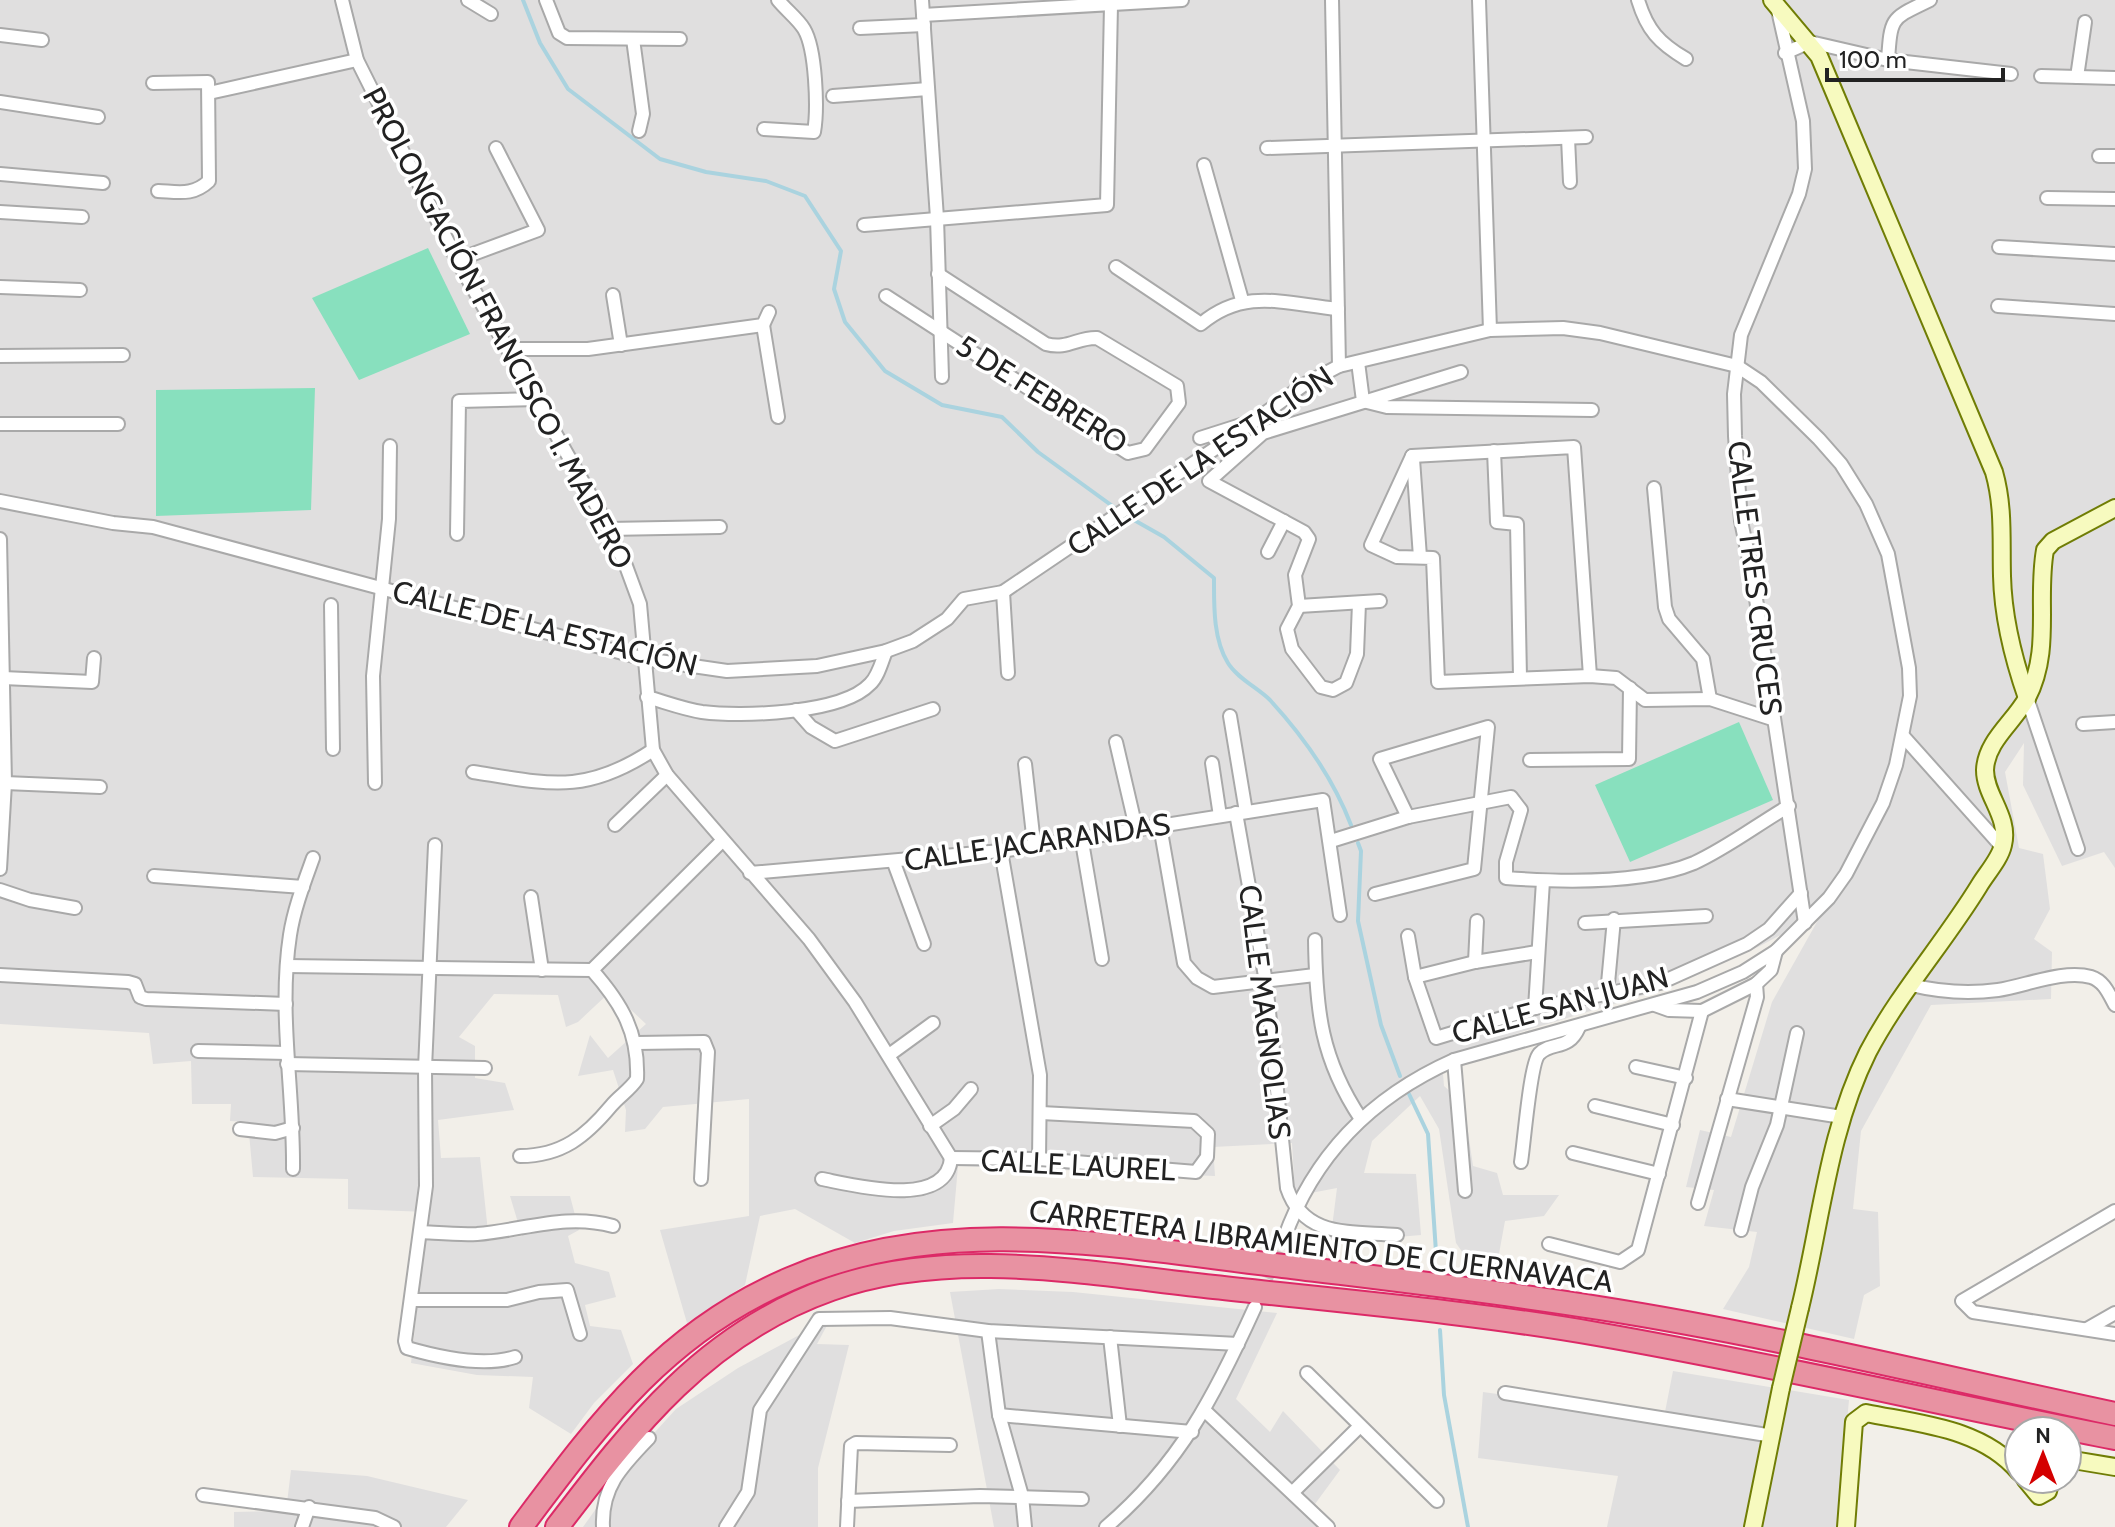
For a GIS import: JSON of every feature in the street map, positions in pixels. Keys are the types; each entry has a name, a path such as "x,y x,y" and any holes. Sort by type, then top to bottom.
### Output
{"highway":[{"name":"CARRETERA LIBRAMIENTO DE CUERNAVACA","path":"521,1527 613,1406 682,1343 725,1313 760,1292 826,1265 894,1247 950,1239 1066,1240 1600,1308 2115,1414"},
{"name":"CARRETERA LIBRAMIENTO DE CUERNAVACA","path":"557,1527 638,1424 697,1365 738,1336 798,1302 834,1288 900,1273 950,1269 1062,1271 1341,1301 1594,1333 2003,1416"},
{"name":"CARRETERA LIBRAMIENTO DE CUERNAVACA","path":"2083,1432 2115,1438"}],"street":[{"name":"PROLONGACIÓN FRANCISCO I. MADERO","path":"342,0 357,60 457,260 510,349 608,529 640,604 653,750"},
{"path":"468,0 491,14"},
{"path":"546,0 559,33 567,38 680,39"},
{"path":"764,129 814,132 816,98 805,30 778,0"},
{"path":"922,0 937,218 942,377"},
{"path":"860,28 1068,3 1111,5 1182,0"},
{"path":"1332,0 1339,366"},
{"path":"1479,0 1490,330"},
{"path":"1638,0 1644,20 1656,40 1686,59"},
{"path":"1888,60 1891,25 1899,15 1930,0"},
{"name":"CALLE TRES CRUCES","path":"1774,3 1810,42 1994,472 2003,501 2005,615 2012,657 2027,698"},
{"name":"CALLE TRES CRUCES","path":"1774,3 1803,121 1805,169 1799,194 1741,335 1734,394 1741,521 1753,579 1805,923"},
{"path":"864,225 1107,205 1111,5"},
{"path":"2077,77 2085,22"},
{"path":"0,35 42,40"},
{"path":"633,39 643,114 639,131"},
{"path":"1785,53 1810,42 1888,60 2011,74"},
{"path":"209,93 357,60"},
{"path":"2041,76 2115,78"},
{"path":"153,83 208,82 209,93 209,181 198,191 158,191"},
{"path":"833,96 928,89"},
{"path":"0,102 98,117"},
{"path":"1267,148 1586,137"},
{"path":"1568,138 1570,182"},
{"path":"457,260 538,230 496,148"},
{"path":"2099,156 2115,156"},
{"path":"1204,165 1242,300"},
{"path":"0,174 103,183"},
{"path":"2047,198 2115,199"},
{"path":"0,212 82,217"},
{"path":"1999,247 2115,254"},
{"path":"1116,267 1201,324 1220,308 1242,300 1338,309"},
{"name":"5 DE FEBRERO","path":"886,296 1128,453 1145,449 1179,403 1177,386 1097,338 1085,337 1072,346 1058,348 1046,344 938,274"},
{"path":"0,287 80,290"},
{"path":"613,295 621,345"},
{"path":"1998,306 2115,314"},
{"path":"769,312 763,325 778,417"},
{"path":"510,349 621,345 763,325"},
{"name":"CALLE DE LA ESTACIÓN","path":"0,501 153,527 645,659 727,671 770,671 817,666 886,651 913,641 947,619 964,599 1003,592 1305,384 1339,366 1490,330 1563,328 1600,333 1737,366 1761,382 1841,464 1866,504 1888,554 1909,668 1910,696 1903,736 1883,803 1864,843 1829,898 1776,951 1709,987 1579,1027 1454,1060 1417,1077 1387,1096 1361,1119 1315,1172 1294,1211 1284,1239"},
{"path":"0,356 123,355"},
{"path":"1358,362 1363,401"},
{"path":"1359,603 1357,654 1353,669 1346,683 1333,690 1321,687 1292,649 1287,629 1299,606 1295,575 1309,539 1304,532 1209,481 1263,433 1461,372"},
{"path":"457,534 459,401 538,399"},
{"path":"1363,401 1387,407 1592,410"},
{"path":"1200,438 1250,422 1284,426"},
{"path":"0,424 118,424"},
{"path":"375,783 373,676 389,519 390,446"},
{"path":"1412,456 1574,447 1590,676"},
{"path":"1494,451 1497,522 1517,524 1520,677"},
{"path":"1412,456 1371,545 1397,557 1433,558 1438,682 1520,677 1616,678 1645,700 1710,699 1772,719"},
{"path":"1412,456 1420,557"},
{"path":"1654,488 1665,607 1669,619 1703,659 1710,699"},
{"path":"1753,1527 1842,1117 1867,1056 1889,1014 1953,928 2003,848 2005,828 1985,772 1990,749 2027,698 2043,642 2045,550 2053,541 2115,508"},
{"path":"1268,552 1284,521"},
{"path":"608,529 720,527"},
{"path":"0,539 5,783 0,869"},
{"path":"1003,592 1008,673"},
{"path":"1299,606 1380,601"},
{"path":"331,605 333,749"},
{"path":"647,697 699,712 741,714 796,710 858,693 872,683 886,651"},
{"path":"3,678 92,682 94,658"},
{"path":"1530,760 1629,759 1630,688"},
{"path":"2027,698 2078,849"},
{"path":"796,710 811,727 835,741 933,709"},
{"name":"CALLE MAGNOLIAS","path":"1230,716 1266,982 1287,1188 1294,1211"},
{"path":"2083,724 2115,722"},
{"path":"1375,894 1474,869 1488,727 1380,759 1408,817"},
{"path":"1903,736 2003,848"},
{"path":"1116,742 1136,828"},
{"path":"473,772 562,785 611,774 653,750 667,775 721,842 809,939 855,1002 951,1158 950,1168 944,1177 925,1186 885,1192 822,1179"},
{"path":"1212,763 1220,816"},
{"path":"1025,764 1034,844"},
{"path":"615,825 667,775"},
{"path":"5,783 100,787"},
{"path":"1340,915 1331,841 1408,817 1481,800 1511,797 1518,802 1521,810 1506,878 1543,881 1663,874 1696,862 1789,806"},
{"name":"CALLE JACARANDAS","path":"750,873 894,863 1001,851 1323,800 1331,841"},
{"path":"1160,826 1184,963 1197,978 1213,987 1315,975"},
{"path":"1081,836 1102,959"},
{"path":"287,966 592,970 721,842"},
{"path":"435,845 425,1068 428,1135 421,1232 407,1348 477,1362 515,1357"},
{"path":"1001,851 1036,1054 1041,1113 1039,1159"},
{"path":"293,1169 287,1059 287,966 290,933 313,858"},
{"path":"894,863 924,944"},
{"path":"154,876 303,887"},
{"path":"1535,1008 1543,881"},
{"path":"0,890 30,900 75,908"},
{"name":"CALLE SAN JUAN","path":"1415,977 1436,1038 1535,1008 1660,983 1747,944 1769,929 1801,893"},
{"path":"531,897 542,970"},
{"path":"1585,923 1706,916"},
{"path":"1607,994 1614,919"},
{"path":"1475,962 1477,921"},
{"path":"1408,936 1415,977 1475,962 1537,952"},
{"path":"1315,940 1315,975 1330,1067 1361,1119"},
{"path":"1655,1005 1669,1010 1702,1011 1756,984 1771,970 1776,951"},
{"path":"520,1156 538,1156 585,1136 637,1079 637,1043 620,1003 592,970"},
{"path":"0,975 128,982 135,984 140,997 146,999 286,1004"},
{"path":"1911,985 1959,993 1997,990 2079,975 2094,978 2105,987 2115,1005"},
{"path":"1698,1203 1757,997 1756,984"},
{"path":"1549,1244 1620,1262 1638,1250 1702,1011"},
{"path":"889,1055 933,1023"},
{"path":"1521,1162 1535,1062 1547,1049 1563,1046 1574,1038 1579,1027"},
{"path":"1741,1230 1781,1108 1797,1033"},
{"path":"637,1043 704,1042 708,1052 701,1179"},
{"path":"198,1051 425,1068 485,1068"},
{"path":"1454,1060 1465,1191"},
{"path":"1636,1067 1686,1078"},
{"path":"930,1126 954,1109 971,1089"},
{"path":"1727,1099 1842,1117"},
{"path":"1595,1106 1673,1125"},
{"name":"CALLE LAUREL","path":"951,1158 1039,1159 1196,1172 1203,1166 1208,1134 1194,1121 1041,1113"},
{"path":"240,1129 275,1133 293,1128"},
{"path":"1573,1153 1659,1174"},
{"path":"1294,1211 1322,1229 1397,1235"},
{"path":"2115,1211 1962,1301 1973,1312 2115,1334"},
{"path":"421,1232 473,1234 561,1219 587,1219 613,1226"},
{"path":"411,1300 507,1300 539,1292 567,1290 580,1334"},
{"path":"1106,1527 1161,1475 1192,1432 1255,1307"},
{"path":"2087,1329 2115,1313"},
{"path":"726,1527 748,1492 760,1410 819,1319 890,1318 988,1331 1238,1344"},
{"path":"988,1331 999,1415 1022,1496 1025,1527"},
{"path":"1110,1337 1120,1426"},
{"path":"1307,1373 1437,1501"},
{"path":"1505,1393 1773,1436"},
{"path":"1204,1410 1294,1491 1328,1527"},
{"path":"999,1415 1192,1432"},
{"path":"1846,1527 1854,1422 1859,1415 1874,1415 1978,1438 2003,1455"},
{"path":"1294,1491 1360,1426"},
{"path":"603,1527 605,1491 620,1468 649,1438"},
{"path":"847,1527 849,1451 856,1443 950,1445"},
{"path":"2083,1462 2115,1467"},
{"path":"203,1495 375,1518 394,1527"},
{"path":"848,1501 1022,1496 1082,1499"},
{"path":"302,1527 309,1507"}],"shaded area":[{"path":"0,0 2115,0 2115,868 2104,852 2062,866 2023,785 2024,743 2005,772 2019,848 2043,854 2050,909 2034,939 2052,952 2051,999 1931,1005 1861,1131 1853,1209 1878,1212 1880,1286 1864,1295 1854,1339 1723,1309 1749,1267 1757,1232 1704,1226 1714,1190 1686,1187 1700,1130 1731,1137 1772,1002 1822,913 1758,947 1657,991 1524,1031 1442,1061 1444,1086 1464,1104 1473,1166 1497,1173 1503,1195 1559,1195 1544,1216 1505,1221 1496,1270 1474,1269 1456,1243 1439,1129 1420,1096 1372,1141 1364,1173 1416,1174 1421,1235 1330,1243 1337,1188 1295,1196 1292,1143 1213,1147 1215,1176 958,1166 953,1223 894,1231 855,1243 795,1209 760,1216 745,1285 687,1323 660,1230 749,1216 749,1099 663,1107 645,1129 625,1132 626,1110 613,1070 578,1076 590,1035 608,1058 646,1024 611,991 578,1022 566,1027 558,995 494,994 459,1037 475,1046 475,1078 505,1083 514,1110 438,1120 441,1158 480,1157 489,1241 522,1236 510,1196 570,1196 579,1230 568,1236 575,1263 609,1272 616,1297 585,1305 590,1326 621,1330 633,1364 594,1403 571,1434 529,1408 533,1377 477,1375 411,1363 428,1212 348,1209 348,1179 253,1177 248,1122 230,1121 231,1104 192,1104 191,1061 153,1064 149,1033 0,1024"},
{"path":"999,1289 1073,1292 1277,1313 1236,1399 1270,1432 1283,1411 1340,1470 1315,1504 1335,1527 994,1527 950,1292"},
{"path":"831,1318 817,1344 849,1345 818,1468 818,1527 583,1527 635,1454 676,1409 738,1368"},
{"path":"1673,1371 1849,1400 1837,1527 1607,1527 1618,1476 1478,1458 1483,1392 1664,1417"},
{"path":"291,1470 367,1476 468,1500 446,1527 234,1527 234,1512 286,1511"}],"green space":[{"path":"428,248 470,334 359,380 312,298"},
{"path":"315,388 311,510 156,516 156,390"},
{"path":"1739,722 1773,800 1630,862 1595,785"}],"waterway":[{"path":"523,0 540,43 568,89 660,159 706,172 766,181 805,196 841,251 834,289 845,322 885,371 942,405 1002,417 1038,452 1118,510"},
{"path":"1134,520 1164,537 1214,578 1214,610 1223,654 1237,673 1270,700 1306,743 1336,791 1351,825"},
{"path":"1358,843 1361,851 1358,921 1381,1025 1400,1076"},
{"path":"1409,1094 1428,1134 1436,1252"},
{"path":"1440,1330 1444,1395 1468,1527"}],"tunnel":[{"path":"1260,1295 1284,1239"}]}
